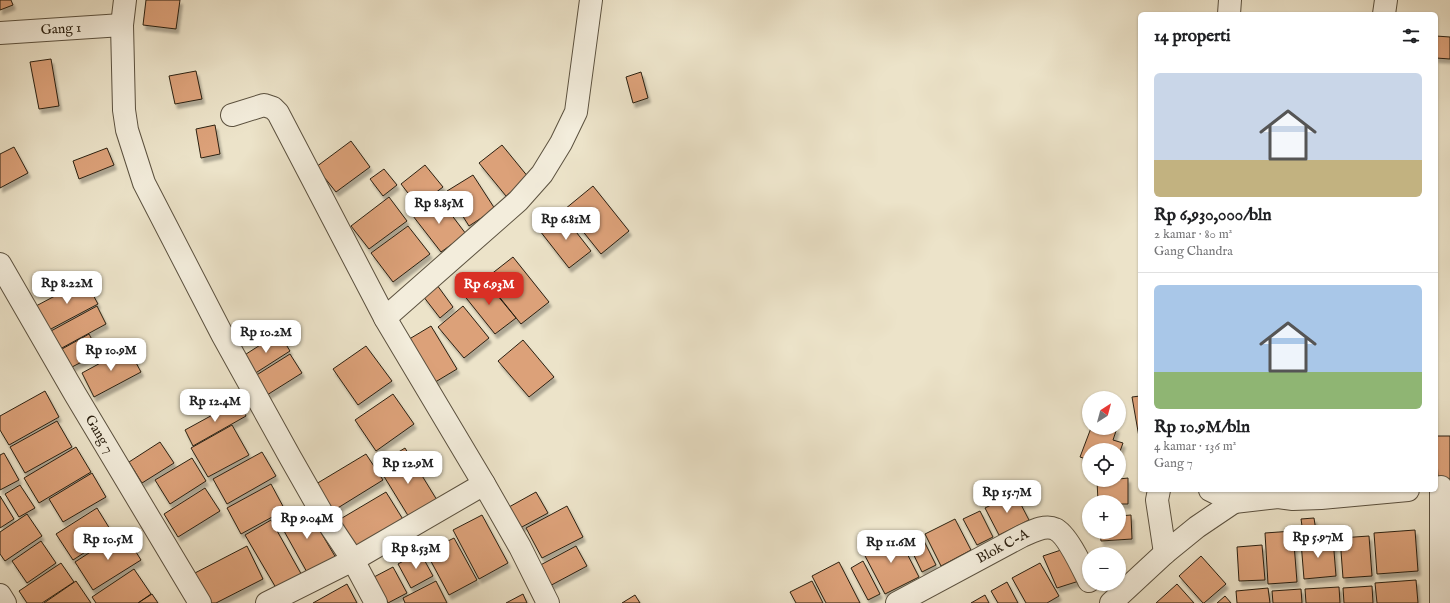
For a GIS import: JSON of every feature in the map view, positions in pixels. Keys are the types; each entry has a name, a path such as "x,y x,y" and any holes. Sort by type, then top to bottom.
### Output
{"street":[{"path":"124,0 122,25 124,110 127,130 144,183 241,369 290,457 376,603"},
{"path":"385,318 518,201 542,174 561,143 576,112 591,0"},
{"path":"1229,12 1230,0"},
{"path":"1384,12 1386,0"},
{"name":"Gang 1","path":"0,33 122,25"},
{"path":"232,115 264,105 273,108 278,113 385,318 484,484 520,547 548,603"},
{"name":"Gang 7","path":"0,264 75,394 200,603"},
{"path":"267,603 352,560 484,484"},
{"path":"1441,603 1442,487"},
{"path":"1159,492 1157,500 1165,553"},
{"path":"1214,492 1234,502"},
{"path":"1111,603 1165,553 1197,526 1234,502 1278,494 1293,499 1386,492"},
{"name":"Blok C-A","path":"896,603 1022,536 1047,527 1055,529 1063,535 1082,568"},
{"path":"1094,591 1101,603"},
{"path":"0,595 5,603"}],"building":[{"path":"0,0 11,0 13,5 0,10"},
{"path":"146,0 180,0 176,29 143,25"},
{"path":"1438,36 1450,37 1450,59 1438,58"},
{"path":"51,59 59,106 39,109 30,62"},
{"path":"196,71 202,99 175,104 169,76"},
{"path":"641,72 648,98 633,103 626,77"},
{"path":"215,125 220,154 201,158 196,129"},
{"path":"351,141 370,167 336,192 316,167"},
{"path":"502,145 529,178 506,196 479,163"},
{"path":"14,147 28,173 0,188 0,154"},
{"path":"107,148 114,165 79,179 73,161"},
{"path":"425,165 443,187 418,206 401,184"},
{"path":"384,169 397,185 383,196 370,179"},
{"path":"473,175 495,209 469,226 447,191"},
{"path":"593,186 629,231 601,254 565,209"},
{"path":"389,197 407,221 369,249 351,226"},
{"path":"438,197 466,234 441,252 413,216"},
{"path":"562,214 591,251 569,268 540,231"},
{"path":"408,226 430,254 393,282 371,253"},
{"path":"513,257 549,302 521,324 485,279"},
{"path":"483,278 516,318 495,334 463,294"},
{"path":"85,280 98,304 49,330 36,306"},
{"path":"437,285 453,307 440,318 423,296"},
{"path":"97,306 106,324 60,349 51,331"},
{"path":"463,306 489,338 464,358 438,327"},
{"path":"431,326 457,369 432,384 406,341"},
{"path":"279,333 290,351 254,374 243,356"},
{"path":"89,334 99,353 72,367 62,349"},
{"path":"523,340 554,377 529,397 498,361"},
{"path":"366,346 392,381 358,405 333,369"},
{"path":"128,348 141,372 94,397 82,373"},
{"path":"290,354 302,373 267,395 255,376"},
{"path":"45,391 59,417 9,445 0,430 0,416"},
{"path":"393,394 414,424 376,451 355,420"},
{"path":"1138,396 1138,431 1132,397"},
{"path":"238,401 246,416 193,446 185,430"},
{"path":"57,421 72,447 25,473 10,447"},
{"path":"232,425 249,455 208,477 191,448"},
{"path":"1088,435 1115,435 1113,440 1123,443 1085,443"},
{"path":"1438,436 1450,436 1450,479 1438,479"},
{"path":"160,442 174,463 142,483 129,462"},
{"path":"76,447 91,472 39,503 24,478"},
{"path":"405,448 440,505 412,522 377,465"},
{"path":"262,452 276,476 227,504 213,479"},
{"path":"4,453 19,480 0,490 0,455"},
{"path":"366,454 383,480 328,514 311,487"},
{"path":"192,458 206,481 170,504 155,480"},
{"path":"92,473 106,497 63,522 49,499"},
{"path":"1126,478 1128,478 1128,504 1126,504 1126,495 1098,495 1097,487 1126,487"},
{"path":"271,484 285,510 241,534 227,508"},
{"path":"20,485 35,508 19,517 5,494"},
{"path":"205,488 220,511 178,537 164,514"},
{"path":"386,492 404,521 356,551 337,521"},
{"path":"536,492 548,513 520,528 509,507"},
{"path":"1015,493 1029,520 999,535 985,508"},
{"path":"0,496 14,519 0,528"},
{"path":"567,506 583,537 542,558 526,528"},
{"path":"306,507 336,558 308,574 279,522"},
{"path":"97,508 113,534 73,560 56,534"},
{"path":"980,511 993,537 977,545 963,519"},
{"path":"27,514 42,536 5,561 0,554 0,532"},
{"path":"482,515 508,563 479,579 453,530"},
{"path":"1126,515 1131,515 1132,539 1101,541 1101,539 1126,539"},
{"path":"1314,518 1316,531 1303,533 1301,519"},
{"path":"955,519 971,550 941,566 925,534"},
{"path":"271,520 304,579 279,593 245,535"},
{"path":"1415,530 1418,571 1377,574 1374,533"},
{"path":"123,531 141,560 93,590 75,562"},
{"path":"1293,531 1297,582 1268,584 1265,533"},
{"path":"920,533 936,565 922,572 906,539"},
{"path":"897,534 919,577 885,594 863,552"},
{"path":"1369,536 1372,576 1343,578 1340,538"},
{"path":"454,538 477,580 449,595 426,552"},
{"path":"1333,539 1336,576 1304,579 1301,542"},
{"path":"41,541 56,563 27,583 12,561"},
{"path":"1262,545 1265,580 1239,581 1237,547"},
{"path":"247,546 263,579 216,603 208,603 193,574"},
{"path":"576,546 587,566 544,589 533,569"},
{"path":"1067,548 1079,581 1057,588 1043,556"},
{"path":"420,552 433,576 411,588 398,564"},
{"path":"1201,556 1226,584 1204,603 1179,576"},
{"path":"863,561 880,594 868,600 851,568"},
{"path":"839,562 860,603 826,603 812,576"},
{"path":"61,563 74,582 42,603 27,603 19,591"},
{"path":"1040,563 1059,596 1047,603 1026,603 1012,578"},
{"path":"393,567 407,593 388,603 374,577"},
{"path":"134,569 151,594 138,603 96,603 92,597"},
{"path":"1416,580 1418,603 1377,603 1375,583"},
{"path":"76,581 91,603 44,603"},
{"path":"436,581 447,603 405,603 403,598"},
{"path":"812,581 823,603 796,603 790,592"},
{"path":"1007,582 1018,603 998,603 991,591"},
{"path":"347,584 357,603 313,603"},
{"path":"1177,584 1194,603 1156,603"},
{"path":"1372,586 1373,603 1344,603 1343,588"},
{"path":"1339,587 1340,603 1306,603 1305,589"},
{"path":"1268,588 1270,603 1237,603 1236,591"},
{"path":"1301,589 1302,603 1273,603 1272,591"},
{"path":"152,594 158,603 138,603"},
{"path":"523,594 527,603 506,603"},
{"path":"635,595 640,603 622,603"},
{"path":"985,595 989,603 971,603"},
{"path":"1225,596 1231,603 1217,603"}]}
